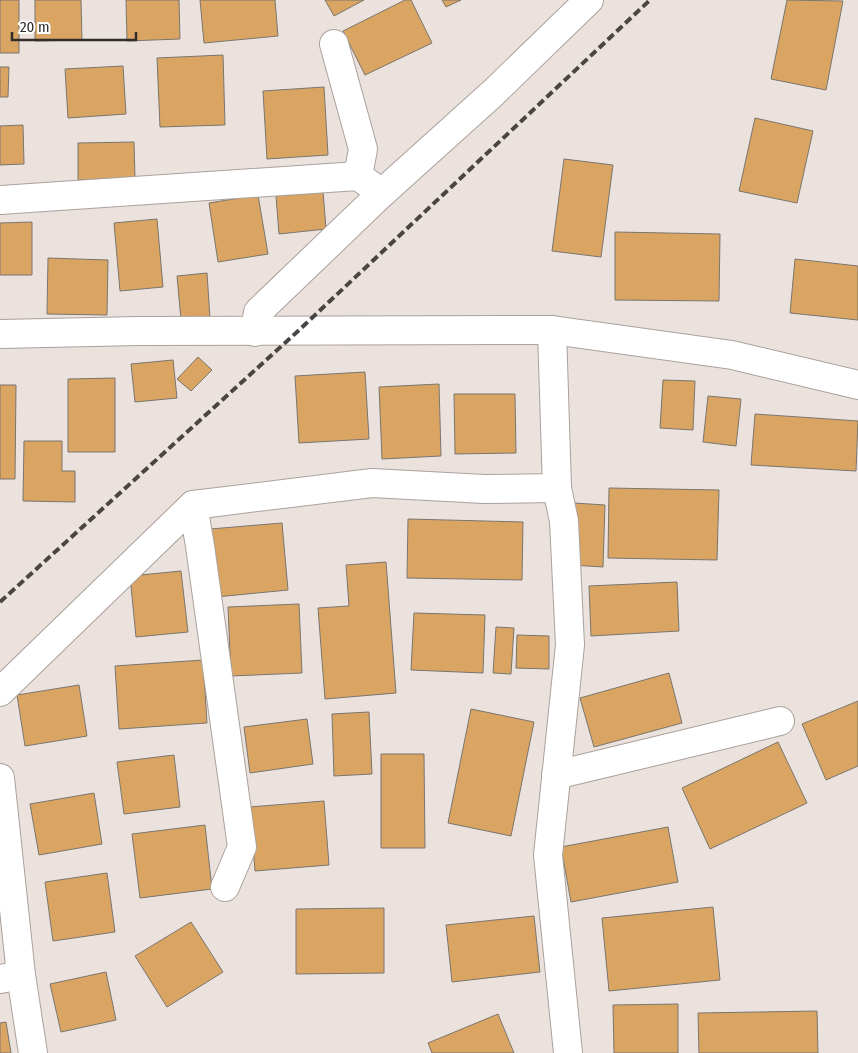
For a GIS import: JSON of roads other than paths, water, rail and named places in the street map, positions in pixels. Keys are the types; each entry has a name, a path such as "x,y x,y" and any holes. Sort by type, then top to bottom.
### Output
{"street":[{"path":"255,332 258,312 382,193 492,94 589,0"},
{"path":"334,44 363,149 358,176"},
{"path":"0,200 358,176 382,193"},
{"path":"552,330 557,488 564,521 570,645 548,855 568,1053"},
{"path":"0,334 552,330 732,355 858,385"},
{"path":"0,692 193,506 372,483 484,490 557,488"},
{"path":"193,506 242,847 225,887"},
{"path":"556,775 780,721"},
{"path":"0,778 10,977 32,1053"}],"railway":[{"path":"0,602 297,332 650,0"}]}
